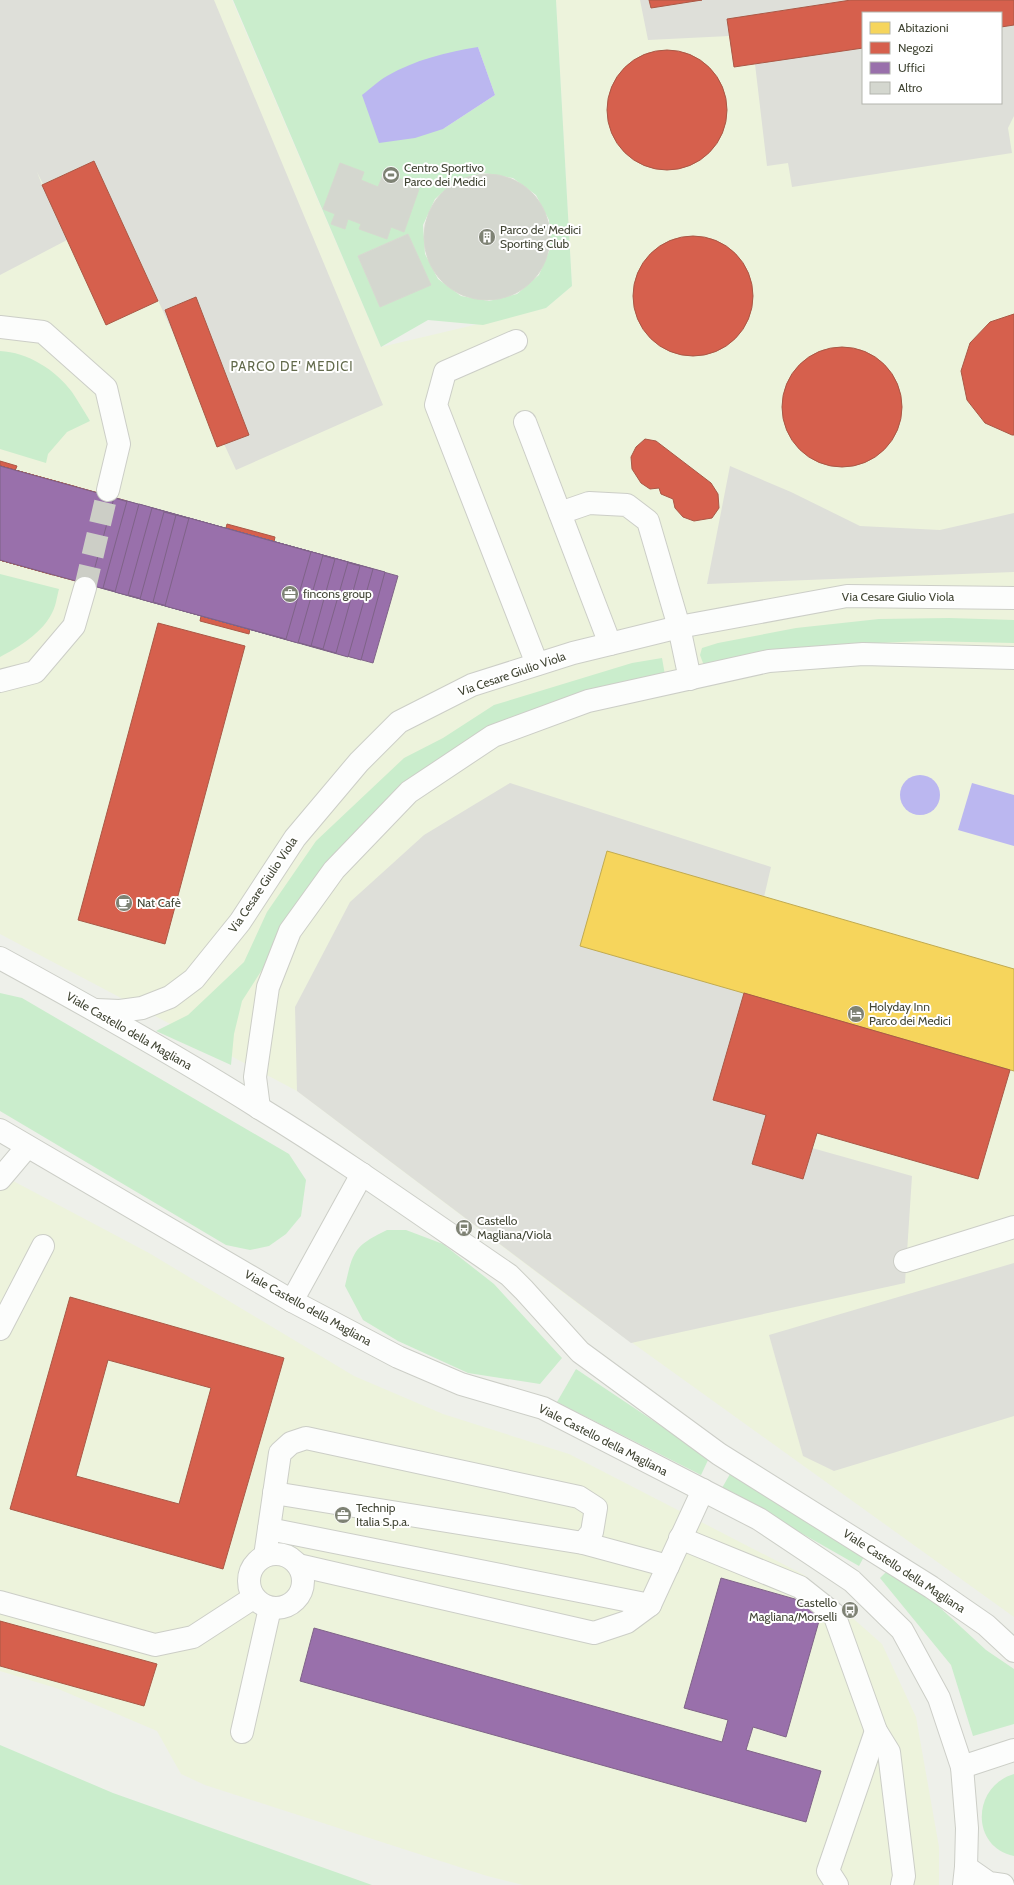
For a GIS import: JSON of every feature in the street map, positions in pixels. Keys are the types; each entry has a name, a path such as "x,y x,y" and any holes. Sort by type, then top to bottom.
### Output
{"street":[{"path":"0,327 43,332 106,388 119,444 108,490"},
{"path":"516,341 445,372 436,405 537,664"},
{"path":"524,422 610,644"},
{"path":"560,513 589,503 627,505 648,521 679,627 690,679"},
{"path":"0,681 35,672 74,626 85,588"},
{"name":"Via Cesare Giulio Viola","path":"96,1010 120,1011 142,1008 170,997 194,979 240,922 295,838 359,762 399,722 472,685 537,664 679,627 848,596 1014,598"},
{"path":"259,1108 255,1077 268,987 290,931 334,870 409,792 493,736 588,702 769,661 863,654 1014,658"},
{"name":"Viale Castello della Magliana","path":"0,958 96,1010 259,1108 362,1174 509,1275 580,1352 675,1422 775,1490 889,1559 931,1587 986,1626 1014,1651"},
{"name":"Viale Castello della Magliana","path":"0,1130 292,1301 398,1357 461,1384 543,1408 759,1519 852,1581 902,1630 939,1698 962,1767 966,1828 965,1876"},
{"path":"0,1179 27,1146"},
{"path":"292,1301 362,1174"},
{"path":"905,1261 1014,1227"},
{"path":"0,1329 43,1246"},
{"path":"265,1556 280,1453 291,1443 306,1438 579,1497 596,1508 592,1532 583,1543"},
{"path":"298,1565 594,1633 627,1622 650,1605 703,1490"},
{"path":"274,1493 583,1543 668,1566"},
{"path":"269,1529 650,1605"},
{"path":"680,1538 800,1587 834,1614 876,1731 889,1752 904,1876 902,1885"},
{"path":"276,1553 289,1557 298,1565 303,1576 303,1588 297,1599 287,1607 275,1609 262,1603 248,1587 249,1574 254,1563 265,1556 276,1553"},
{"path":"0,1602 155,1644 193,1637 262,1603"},
{"path":"242,1732 262,1603"},
{"path":"837,1885 828,1871 876,1731"},
{"path":"962,1767 1014,1750"},
{"path":"965,1876 1002,1885"}],"shaded area":[{"path":"0,0 232,0 381,347 546,308 572,286 556,0 1014,0 1014,1617 581,1306 297,1091 0,934"},
{"path":"0,0 214,0 383,405 236,470 94,161 43,184 37,172 67,240 0,275"},
{"path":"640,0 1014,0 1014,116 1008,128 1012,153 792,187 788,163 767,166 755,64 734,67 729,36 648,40"},
{"path":"478,47 495,95 443,129 415,138 379,143 362,95 384,78 409,65 454,51"},
{"path":"730,466 791,492 860,526 940,530 1014,513 1014,572 707,584"},
{"path":"920,775 928,777 934,781 938,787 940,795 938,803 934,809 928,813 920,815 912,813 906,809 902,803 900,795 902,787 906,781 912,777"},
{"path":"510,783 771,867 764,897 607,852 580,946 744,993 766,1115 752,1164 803,1179 812,1148 912,1176 905,1283 631,1343 297,1091 295,1007 350,902 424,835"},
{"path":"972,783 1014,795 1014,846 958,830"},
{"name":"Technip Italia S.p.a.","path":"0,1174 149,1253 354,1376 443,1414 569,1454 804,1575 882,1644 916,1717 939,1847 939,1885 523,1885 487,1876 205,1785 181,1774 157,1731 56,1688 0,1671"},
{"path":"1014,1263 1014,1416 834,1471 803,1456 769,1335"}],"green space":[{"name":"Centro Sportivo Parco dei Medici","path":"233,0 556,0 572,286 546,308 483,325 428,320 381,347","holes":["478,47 495,95 443,129","484,173 513,178 536,195 549,220 550,249 539,275 517,294 489,301 461,296 438,279 425,254 423,225 435,199 456,180","408,234 430,285 380,307 358,256"]},
{"path":"0,351 10,352 30,359 58,376 72,392 90,421 67,432 48,454 46,463 0,449"},
{"path":"0,574 59,589 53,610 48,620 42,627 15,649 0,657"},
{"path":"949,618 1014,620 1014,643 925,641 829,645 733,658 713,665 703,663 700,655 702,648 718,643 796,628 879,619"},
{"path":"662,658 665,675 546,710 338,851 242,1001 234,1034 231,1065 156,1031 188,1015 244,962 267,912 316,841 404,758 443,738 494,705 632,663"},
{"path":"0,993 22,998 289,1154 306,1180 301,1216 286,1234 269,1246 250,1250 226,1245 0,1111"},
{"path":"387,1230 406,1230 443,1244 494,1284 562,1358 540,1384 468,1373 398,1341 363,1320 345,1286 350,1265 353,1257 361,1246"},
{"path":"576,1369 709,1458 701,1475 557,1402"},
{"path":"730,1474 867,1551 859,1566 722,1488"},
{"path":"887,1571 924,1593 986,1650 1014,1669 1014,1724 973,1736 951,1665 880,1578"},
{"path":"0,1745 113,1793 372,1885 0,1885"},
{"path":"1014,1774 1014,1856 1000,1850 990,1841 984,1829 982,1816 984,1803 990,1791 1000,1781"}],"building: Abitazioni":[{"path":"607,851 1014,969 1014,1071 580,946"}],"building: Negozi":[{"path":"649,0 702,0 651,8"},
{"path":"851,0 1014,0 1014,25 1002,27 1002,12 862,12 862,48 734,67 727,19"},
{"path":"667,50 690,54 710,67 723,87 727,110 723,133 710,153 690,166 667,170 644,166 624,153 611,133 607,110 611,87 624,67 644,54"},
{"path":"94,161 158,301 106,325 42,185"},
{"path":"693,236 716,240 736,253 749,273 753,296 749,319 736,339 716,352 693,356 670,352 650,339 637,319 633,296 637,273 650,253 670,240"},
{"path":"196,297 249,435 217,447 165,310"},
{"path":"1014,314 1014,435 1012,435 985,423 967,400 961,371 970,343 990,322"},
{"path":"842,347 865,351 885,364 898,384 902,407 898,430 885,450 865,463 842,467 819,463 799,450 786,430 782,407 786,384 799,364 819,351"},
{"path":"645,439 656,441 711,483 718,494 719,508 712,518 694,521 683,517 675,508 673,499 661,494 659,488 650,489 641,483 632,469 631,457 636,447"},
{"path":"0,461 17,466 15,471 0,466"},
{"path":"0,466 52,481 28,567 0,560"},
{"path":"0,466 65,484 40,571 0,560"},
{"path":"0,466 77,487 53,575 0,560"},
{"path":"0,466 89,491 65,578 0,560"},
{"path":"0,466 102,494 78,581 0,560"},
{"path":"0,466 114,498 90,585 0,560"},
{"path":"0,466 127,501 103,588 0,560"},
{"path":"227,524 275,537 274,542 226,528"},
{"path":"201,616 250,629 249,634 200,621"},
{"path":"158,623 245,646 165,944 78,920"},
{"path":"744,993 1010,1070 978,1179 817,1133 803,1179 752,1164 766,1115 713,1100"},
{"path":"70,1297 284,1358 223,1569 10,1509","holes":["108,1360 211,1388 179,1504 76,1476"]},
{"path":"0,1621 157,1664 144,1706 0,1666"}],"building: Uffici":[{"path":"0,466 398,576 373,663 0,560"},
{"path":"114,498 385,572 361,660 90,585"},
{"path":"127,501 373,569 348,657 103,588"},
{"path":"139,504 360,566 336,653 115,592"},
{"path":"152,508 348,562 323,649 128,595"},
{"path":"164,512 335,559 311,646 140,599"},
{"path":"176,515 323,555 298,643 153,602"},
{"path":"189,518 311,552 286,639 165,606"},
{"path":"721,1578 823,1607 786,1737 753,1727 746,1750 821,1771 806,1822 300,1681 314,1628 722,1742 728,1720 684,1708"}],"building: Altro":[{"path":"340,163 364,172 361,180 378,187 384,173 409,182 408,186 419,189 404,232 391,227 387,239 359,229 361,224 348,219 345,229 331,224 335,214 323,209"},
{"name":"Parco de' Medici Sporting Club","path":"481,174 493,174 511,178 532,192 546,213 550,237 546,261 532,282 511,296 493,300 481,300 463,296 442,282 428,261 424,243 424,231 428,213 442,192 463,178"},
{"path":"408,234 431,285 380,307 358,256"}],"tunnel":[{"path":"85,588 108,490"}],"place":[{"name":"Centro Sportivo Parco dei Medici","path":"391,175"},
{"name":"Parco de' Medici Sporting Club","path":"487,237"},
{"name":"fincons group","path":"290,594"},
{"name":"Nat Cafè","path":"124,903"},
{"name":"Holyday Inn Parco dei Medici","path":"856,1014"},
{"name":"Castello Magliana/Viola","path":"464,1228"},
{"name":"Technip Italia S.p.a.","path":"343,1515"},
{"name":"Castello Magliana/Morselli","path":"850,1610"}],"district":[{"name":"PARCO DE' MEDICI","path":"292,366"}]}
